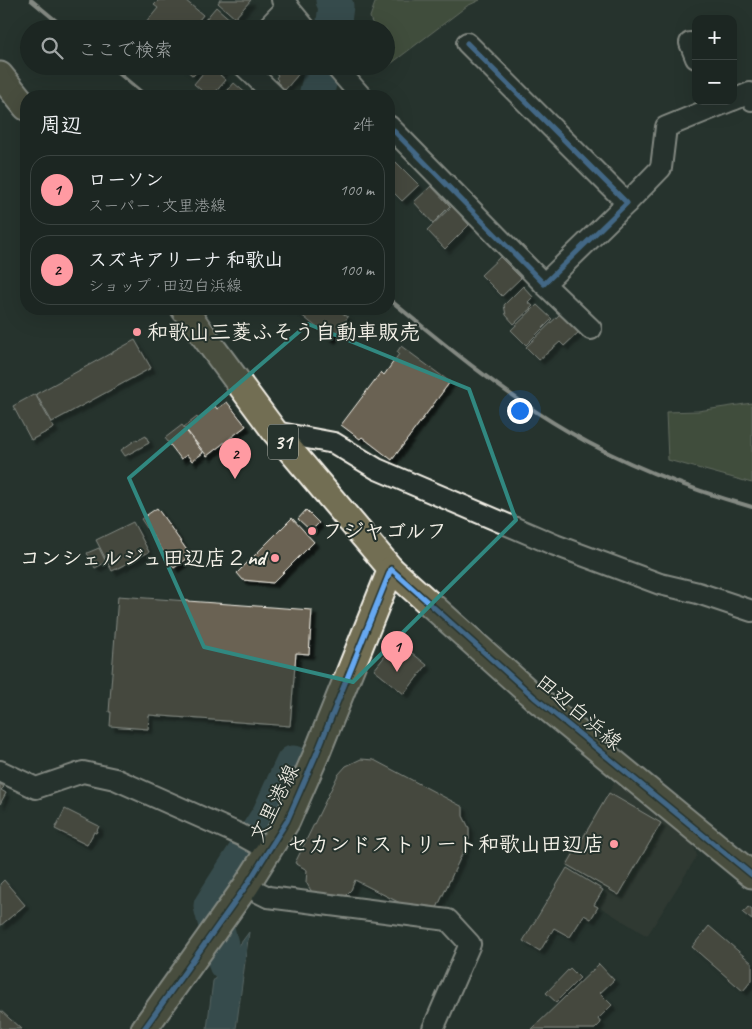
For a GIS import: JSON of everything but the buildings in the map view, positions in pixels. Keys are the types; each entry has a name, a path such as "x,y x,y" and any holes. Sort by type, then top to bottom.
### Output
{"main road":[{"path":"0,75 20,100"},
{"name":"田辺白浜線","path":"188,315 275,432 391,569 534,697 752,875"},
{"name":"文里港線","path":"144,1029 241,893 264,848 287,821 316,755 391,569"}],"street":[{"path":"273,20 285,3 299,20"},
{"path":"468,43 627,203"},
{"path":"253,75 269,90"},
{"path":"344,75 356,90"},
{"path":"737,97 750,93 752,100"},
{"path":"544,284 661,168 666,127 716,105"},
{"path":"395,132 544,284 591,329"},
{"path":"275,432 334,443 377,469 555,545 660,584 698,593 752,611"},
{"path":"0,771 36,788 82,772 115,779 241,835 264,848"},
{"path":"241,893 448,920 470,944 433,1029"}],"highlighted area":[{"path":"308,324 469,389 516,520 353,682 204,647 129,478"}],"shaded area":[{"path":"615,782 692,840 697,856 647,936 597,905 606,890 565,865"}],"green space":[{"path":"376,0 480,0 467,6 395,61 395,20 371,20 370,17"},
{"path":"752,403 752,483 668,460 666,412 698,411"}],"water":[{"path":"249,932 236,1029 207,1029 213,981"}],"waterway":[{"path":"333,0 336,6 334,20"},
{"path":"317,90 321,75"},
{"path":"226,964 211,906 269,815 293,763"}],"railway":[{"path":"31,0 55,20"},
{"path":"121,75 139,90"},
{"path":"395,304 499,386 569,432 613,455 658,475 752,507"}],"cycle path":[{"path":"395,132 544,284 627,203 467,43"},
{"path":"144,1029 246,886 287,821 316,755 391,569 534,697 752,875"}],"place":[{"name":"和歌山三菱ふそう自動車販売","path":"137,332"},
{"name":"スズキアリーナ 和歌山","path":"235,479"},
{"name":"フジヤゴルフ","path":"312,531"},
{"name":"コンシェルジュ田辺店２nd","path":"275,558"},
{"name":"ローソン","path":"397,672"},
{"name":"セカンドストリート和歌山田辺店","path":"614,844"}]}
